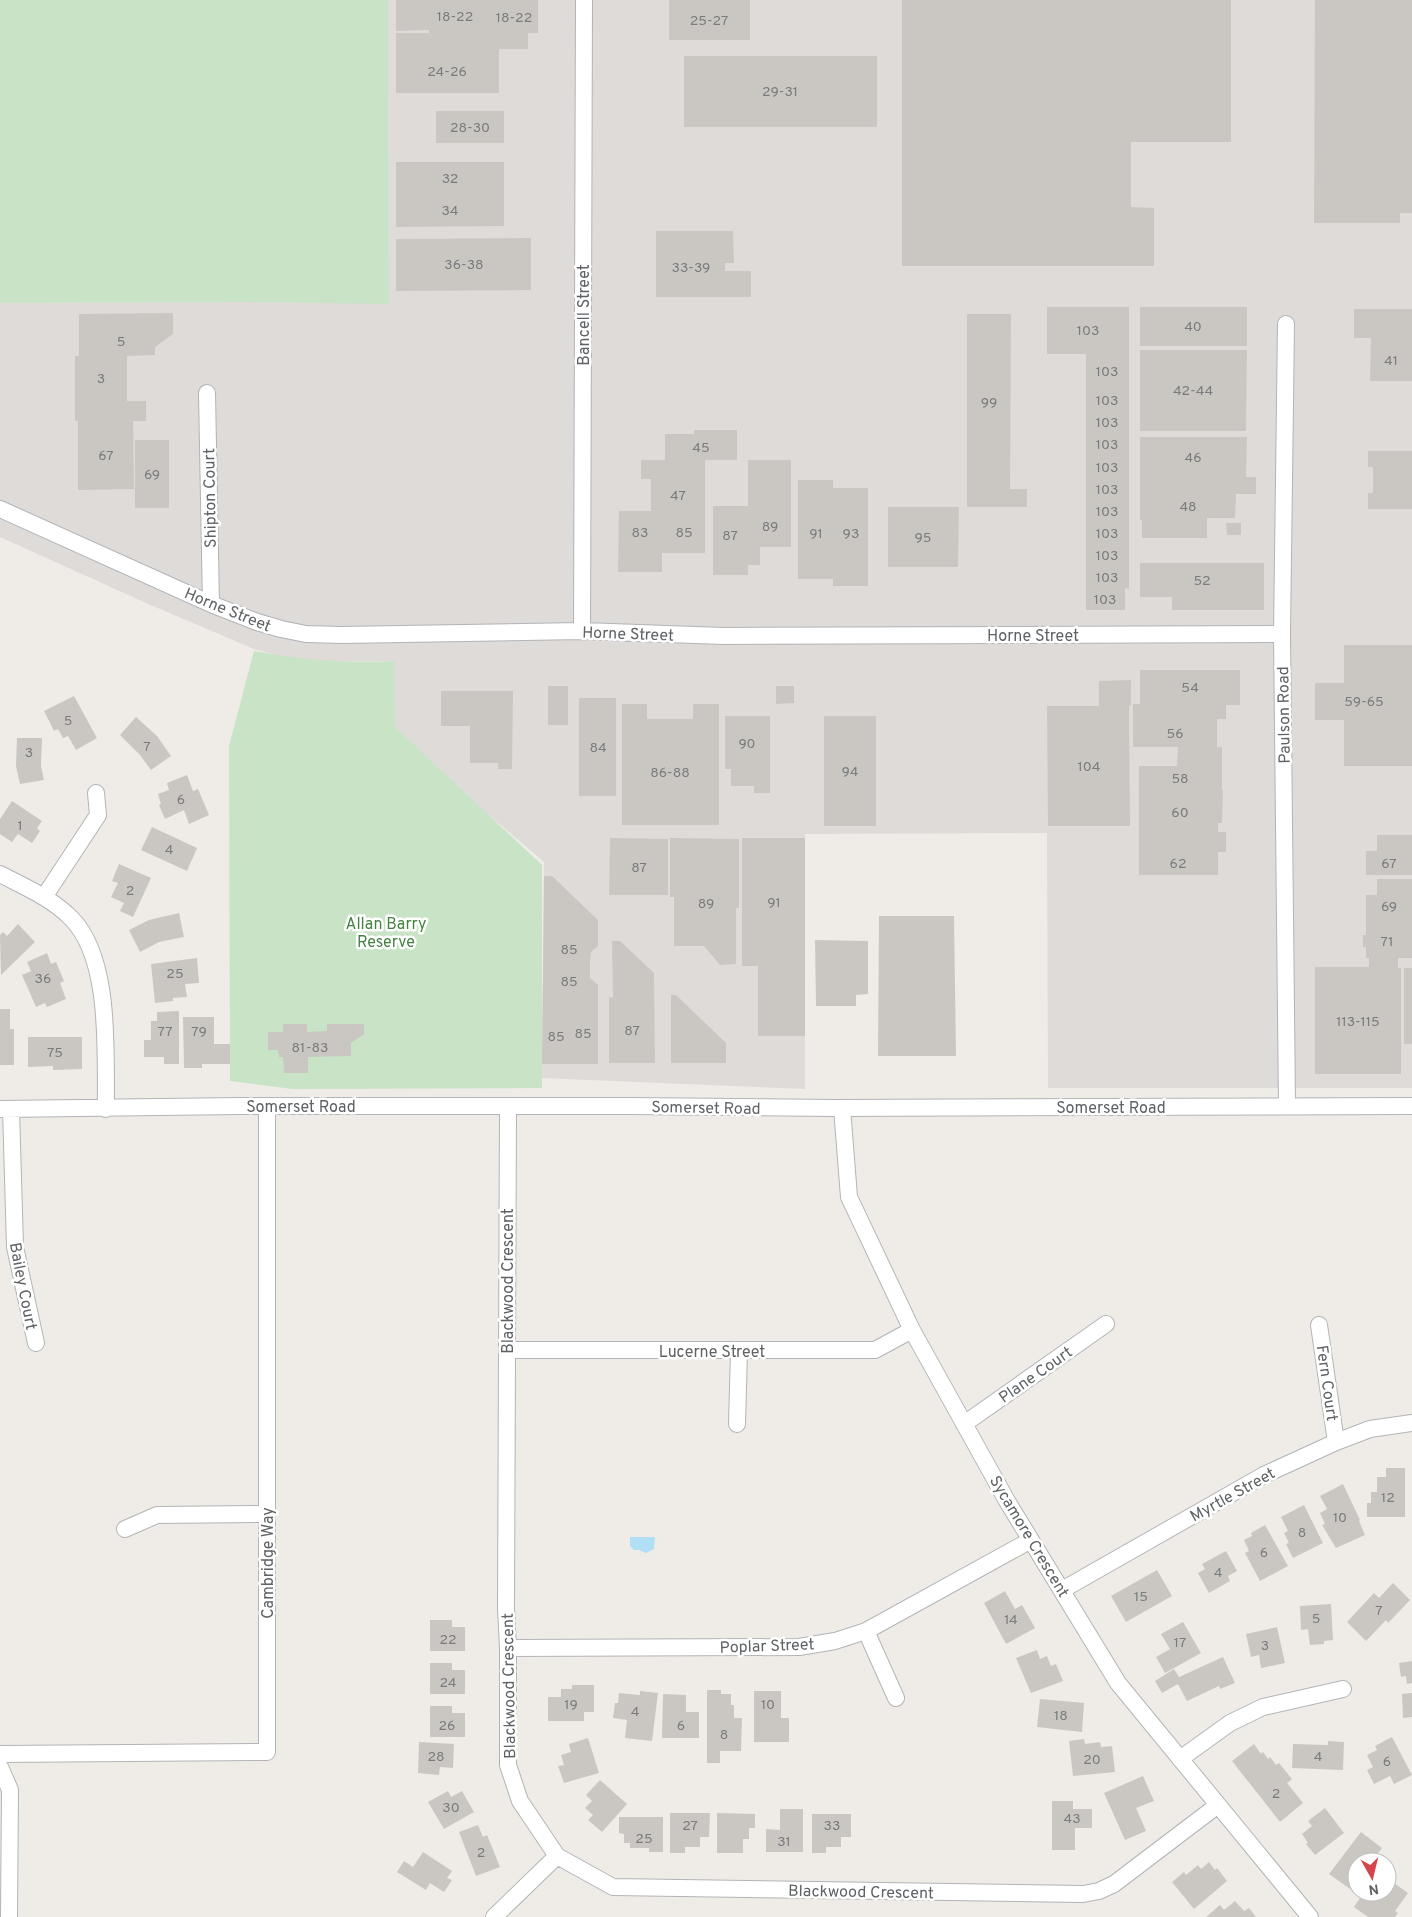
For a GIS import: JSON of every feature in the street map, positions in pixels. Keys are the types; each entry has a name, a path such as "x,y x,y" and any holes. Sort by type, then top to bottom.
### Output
{"street":[{"name":"Bancell Street","path":"582,631 584,0"},
{"name":"Paulson Road","path":"1286,324 1282,634 1286,1106"},
{"name":"Shipton Court","path":"207,393 211,604"},
{"name":"Horne Street","path":"0,509 211,604 258,622 306,634 366,635 582,631 724,636 1282,634"},
{"path":"44,897 98,815 96,793"},
{"path":"0,874 44,897 70,917 82,930 92,951 99,973 104,1010 106,1108"},
{"name":"Somerset Road","path":"5,1109 267,1106 842,1108 1412,1106"},
{"name":"Cambridge Way","path":"0,1754 267,1752 267,1106"},
{"name":"Blackwood Crescent","path":"508,1106 506,1608 508,1764 520,1801 558,1856 613,1887 1083,1894 1099,1891 1114,1884 1218,1805"},
{"name":"Sycamore Crescent","path":"842,1108 849,1197 912,1330 1031,1540 1118,1682 1310,1917"},
{"name":"Bailey Court","path":"5,1109 14,1247 36,1343"},
{"name":"Plane Court","path":"964,1424 1106,1324"},
{"name":"Fern Court","path":"1319,1325 1336,1442"},
{"name":"Lucerne Street","path":"507,1350 875,1350 912,1330"},
{"path":"737,1424 739,1351"},
{"name":"Myrtle Street","path":"1062,1590 1264,1476 1336,1442 1370,1429 1412,1423"},
{"path":"125,1529 157,1515 267,1514"},
{"name":"Poplar Street","path":"508,1648 799,1647 835,1641 866,1632 1031,1540"},
{"path":"866,1632 896,1698"},
{"path":"1180,1758 1230,1723 1264,1707 1343,1688"},
{"path":"0,1767 10,1790 9,1917"},
{"path":"494,1917 558,1856"}],"shaded area":[{"path":"388,0 1412,0 1412,1088 1048,1088 1047,833 805,834 805,1089 542,1078 544,862 388,729 394,661 311,661 286,658 254,649 0,537 0,303 389,303"}],"green space":[{"path":"0,0 388,0 389,304 246,302 0,303"},
{"name":"Allan Barry Reserve","path":"254,651 324,660 394,661 395,727 542,865 542,1088 292,1089 230,1081 229,746"}],"water":[{"path":"630,1537 655,1537 654,1549 646,1553 634,1550 630,1546"}],"building":[{"path":"396,0 538,0 538,33 528,33 528,49 499,49 499,93 396,93 396,33 429,33 429,30 396,31"},
{"path":"669,0 750,0 750,40 669,40"},
{"path":"902,0 1231,0 1231,142 1131,142 1131,207 1154,208 1154,266 902,266"},
{"path":"1315,0 1412,0 1412,213 1400,213 1400,223 1314,223"},
{"path":"684,56 877,56 877,127 684,127"},
{"path":"436,111 504,111 504,143 436,143"},
{"path":"396,162 504,162 504,226 396,227"},
{"path":"656,231 733,231 734,263 725,263 725,271 751,271 751,297 656,297"},
{"path":"531,238 531,290 396,291 396,239"},
{"path":"1047,307 1129,307 1129,589 1125,588 1125,610 1086,610 1086,354 1047,354"},
{"path":"1140,307 1247,307 1247,346 1140,346"},
{"path":"1354,309 1412,309 1412,381 1370,381 1371,338 1354,338"},
{"path":"173,313 173,334 155,347 155,355 127,356 127,401 146,401 146,421 133,421 134,489 78,490 78,421 75,421 75,356 79,356 79,314"},
{"path":"967,314 1011,314 1010,489 1027,489 1027,507 967,507"},
{"path":"1140,350 1247,350 1246,431 1140,431"},
{"path":"694,430 737,430 737,460 705,460 705,553 662,553 662,572 618,572 619,511 651,511 651,479 641,479 641,460 665,460 665,434 694,434"},
{"path":"1140,437 1247,437 1246,477 1256,477 1256,494 1236,494 1235,518 1207,518 1207,538 1142,538 1142,520 1140,520"},
{"path":"135,440 169,440 169,508 135,508"},
{"path":"1368,451 1412,451 1412,509 1368,509 1368,493 1373,493 1373,467 1368,467"},
{"path":"748,460 791,460 791,547 760,547 760,565 748,565 748,575 713,575 713,506 748,506"},
{"path":"798,480 833,480 833,488 868,488 868,586 833,586 833,579 798,579"},
{"path":"888,507 959,507 958,567 888,567"},
{"path":"1226,523 1241,523 1241,535 1227,535"},
{"path":"1140,563 1264,563 1264,610 1172,610 1172,597 1140,597"},
{"path":"1344,645 1412,645 1412,766 1344,766 1344,720 1315,720 1315,683 1344,683"},
{"path":"1140,670 1240,670 1240,705 1226,705 1226,719 1217,719 1217,747 1222,747 1223,790 1222,823 1218,823 1218,832 1226,832 1226,852 1218,852 1218,875 1139,875 1139,766 1177,766 1178,747 1133,747 1133,704 1140,704"},
{"path":"1131,680 1131,705 1129,706 1130,826 1048,826 1047,706 1099,706 1099,681"},
{"path":"548,686 568,686 568,725 548,725"},
{"path":"776,686 794,686 794,703 776,704"},
{"path":"441,691 513,691 512,769 498,769 498,763 470,763 470,726 441,726"},
{"path":"74,696 97,738 76,750 68,736 63,738 58,729 54,731 44,711"},
{"path":"579,698 616,698 616,796 579,796"},
{"path":"622,704 647,704 647,719 693,719 693,704 719,704 719,825 622,825"},
{"path":"725,716 770,716 770,793 754,793 754,786 731,786 731,769 725,769"},
{"path":"824,716 876,716 876,826 824,826"},
{"path":"136,717 157,736 171,756 151,770 140,755 120,735"},
{"path":"17,738 42,738 41,766 44,780 20,784 16,766"},
{"path":"187,775 193,791 198,789 209,815 189,824 184,810 165,819 159,805 161,804 158,794 169,790 167,783"},
{"path":"12,801 42,821 37,828 40,831 32,843 18,834 12,842 0,834 0,819"},
{"path":"152,827 197,848 187,871 141,850"},
{"path":"1377,835 1412,835 1412,875 1366,875 1366,851 1377,851"},
{"path":"610,838 668,839 668,895 609,895"},
{"path":"670,838 739,839 739,908 736,908 736,964 720,965 704,946 674,946 674,897 670,897"},
{"path":"742,838 805,838 805,1036 758,1036 758,966 742,966"},
{"path":"119,864 151,878 133,917 120,911 124,903 111,897 118,883 112,881"},
{"path":"544,876 552,876 598,920 598,946 591,952 590,978 598,985 598,1064 542,1064"},
{"path":"1377,879 1412,879 1412,958 1398,958 1398,968 1401,968 1401,1074 1315,1074 1315,967 1369,967 1369,958 1366,958 1366,947 1363,947 1363,935 1366,935 1366,895 1377,895"},
{"path":"179,913 184,937 159,942 140,952 129,930 149,920"},
{"path":"879,916 954,916 956,1056 878,1056"},
{"path":"18,924 35,942 1,975 0,935 3,932 7,936"},
{"path":"815,940 868,941 868,994 856,995 856,1006 816,1006"},
{"path":"612,941 620,941 654,973 655,1063 609,1063 609,997 613,998"},
{"path":"47,953 51,964 56,962 64,981 60,983 66,999 47,1007 45,1003 36,1007 22,975 31,971 27,962"},
{"path":"197,958 199,983 185,984 187,997 173,998 173,1001 155,1003 151,964"},
{"path":"1404,968 1412,968 1412,1044 1404,1044"},
{"path":"671,995 676,995 726,1043 726,1063 671,1063"},
{"path":"0,1009 10,1009 10,1029 14,1029 14,1065 0,1065"},
{"path":"179,1011 179,1064 164,1064 164,1057 144,1057 144,1040 151,1040 151,1021 157,1021 157,1012"},
{"path":"183,1017 214,1017 214,1044 230,1044 230,1064 202,1064 202,1068 184,1068"},
{"path":"283,1024 307,1024 307,1032 327,1031 327,1024 364,1024 364,1034 351,1043 351,1056 308,1057 308,1073 284,1073 283,1057 279,1057 278,1050 268,1050 268,1032 283,1032"},
{"path":"28,1037 82,1037 82,1069 53,1070 53,1066 28,1067"},
{"path":"1386,1468 1405,1468 1405,1517 1367,1517 1367,1503 1371,1503 1371,1492 1377,1492 1377,1477 1386,1477"},
{"path":"1343,1484 1365,1535 1336,1548 1322,1525 1325,1524 1320,1513 1327,1509 1320,1496"},
{"path":"1304,1505 1323,1543 1293,1558 1286,1544 1289,1543 1284,1533 1288,1531 1281,1517"},
{"path":"1265,1525 1288,1566 1260,1581 1245,1553 1249,1551 1244,1540 1252,1536 1251,1533"},
{"path":"1226,1551 1237,1571 1228,1576 1230,1581 1209,1593 1198,1573 1205,1569 1202,1564"},
{"path":"1157,1570 1172,1596 1126,1622 1111,1596"},
{"path":"1393,1583 1410,1600 1388,1623 1386,1620 1366,1641 1347,1622 1374,1593 1379,1598"},
{"path":"1005,1591 1015,1609 1022,1605 1035,1628 1006,1644 984,1603"},
{"path":"1331,1604 1333,1640 1324,1641 1324,1644 1310,1645 1308,1629 1301,1630 1300,1606"},
{"path":"430,1620 452,1620 452,1627 465,1627 465,1651 430,1651"},
{"path":"1183,1622 1201,1653 1165,1673 1156,1657 1170,1649 1161,1634"},
{"path":"1277,1627 1285,1663 1261,1668 1259,1655 1251,1657 1246,1634"},
{"path":"1037,1650 1040,1659 1047,1656 1051,1666 1056,1664 1063,1681 1031,1693 1016,1658"},
{"path":"1223,1657 1235,1683 1220,1689 1219,1686 1187,1701 1178,1684 1162,1693 1155,1681 1174,1669 1179,1677"},
{"path":"1412,1661 1412,1683 1407,1684 1406,1676 1401,1677 1399,1663"},
{"path":"430,1663 452,1663 452,1670 465,1670 465,1694 430,1694"},
{"path":"572,1685 594,1685 594,1712 584,1712 584,1721 548,1721 548,1697 561,1697 561,1689 572,1689"},
{"path":"707,1690 721,1690 721,1694 731,1694 731,1705 734,1705 734,1718 742,1718 741,1751 720,1751 720,1763 707,1763"},
{"path":"640,1691 658,1693 652,1741 625,1738 627,1720 613,1718 615,1703 618,1703 619,1693 640,1695"},
{"path":"754,1691 781,1691 781,1718 789,1718 789,1742 754,1742"},
{"path":"1412,1693 1412,1717 1403,1718 1402,1694"},
{"path":"663,1694 686,1695 686,1712 699,1712 699,1738 662,1738"},
{"path":"1040,1699 1084,1703 1082,1732 1037,1727"},
{"path":"430,1706 452,1706 452,1713 465,1713 465,1737 430,1737"},
{"path":"1392,1737 1412,1775 1394,1784 1390,1776 1374,1784 1367,1770 1373,1767 1367,1755 1377,1750 1375,1746"},
{"path":"588,1738 599,1773 564,1783 558,1766 564,1765 561,1755 571,1752 569,1744"},
{"path":"1084,1739 1085,1744 1100,1742 1101,1747 1112,1746 1115,1772 1073,1776 1069,1741"},
{"path":"1328,1741 1344,1742 1343,1770 1292,1768 1293,1744 1328,1745"},
{"path":"419,1742 454,1744 453,1768 440,1767 439,1775 418,1773"},
{"path":"1254,1744 1261,1754 1263,1752 1268,1759 1270,1757 1276,1765 1279,1763 1292,1779 1287,1783 1303,1803 1280,1822 1232,1761"},
{"path":"1143,1776 1154,1801 1136,1808 1146,1831 1125,1840 1104,1793"},
{"path":"600,1780 627,1804 602,1832 588,1820 593,1815 585,1808 592,1801 586,1795"},
{"path":"448,1791 451,1797 462,1791 474,1812 444,1829 428,1802"},
{"path":"1052,1801 1073,1801 1073,1809 1092,1809 1092,1828 1075,1828 1075,1850 1052,1850"},
{"path":"1325,1808 1344,1833 1315,1855 1306,1844 1308,1843 1302,1834 1312,1826 1308,1821"},
{"path":"780,1809 803,1809 803,1852 766,1852 766,1829 780,1830"},
{"path":"670,1813 710,1813 709,1837 700,1837 700,1847 685,1847 685,1853 670,1853"},
{"path":"717,1813 755,1814 755,1828 749,1828 749,1839 743,1839 743,1853 717,1853"},
{"path":"812,1814 851,1814 851,1837 841,1837 841,1847 826,1847 826,1853 812,1853"},
{"path":"619,1817 663,1817 663,1852 649,1852 649,1848 630,1848 630,1843 624,1843 624,1834 619,1833"},
{"path":"478,1825 483,1837 487,1835 500,1867 476,1876 459,1832"},
{"path":"1361,1832 1382,1848 1379,1852 1347,1852 1347,1887 1329,1874"},
{"path":"423,1852 452,1871 447,1878 452,1880 444,1892 430,1883 426,1890 397,1872 404,1861 413,1867"},
{"path":"1209,1862 1215,1870 1217,1868 1227,1881 1194,1909 1172,1882 1184,1872 1186,1875 1198,1865 1201,1869"},
{"path":"1397,1885 1408,1893 1395,1911 1398,1913 1395,1917 1368,1917 1354,1907 1357,1902 1397,1902"},
{"path":"1235,1901 1244,1911 1249,1908 1256,1917 1206,1917 1220,1905 1224,1910"}]}
